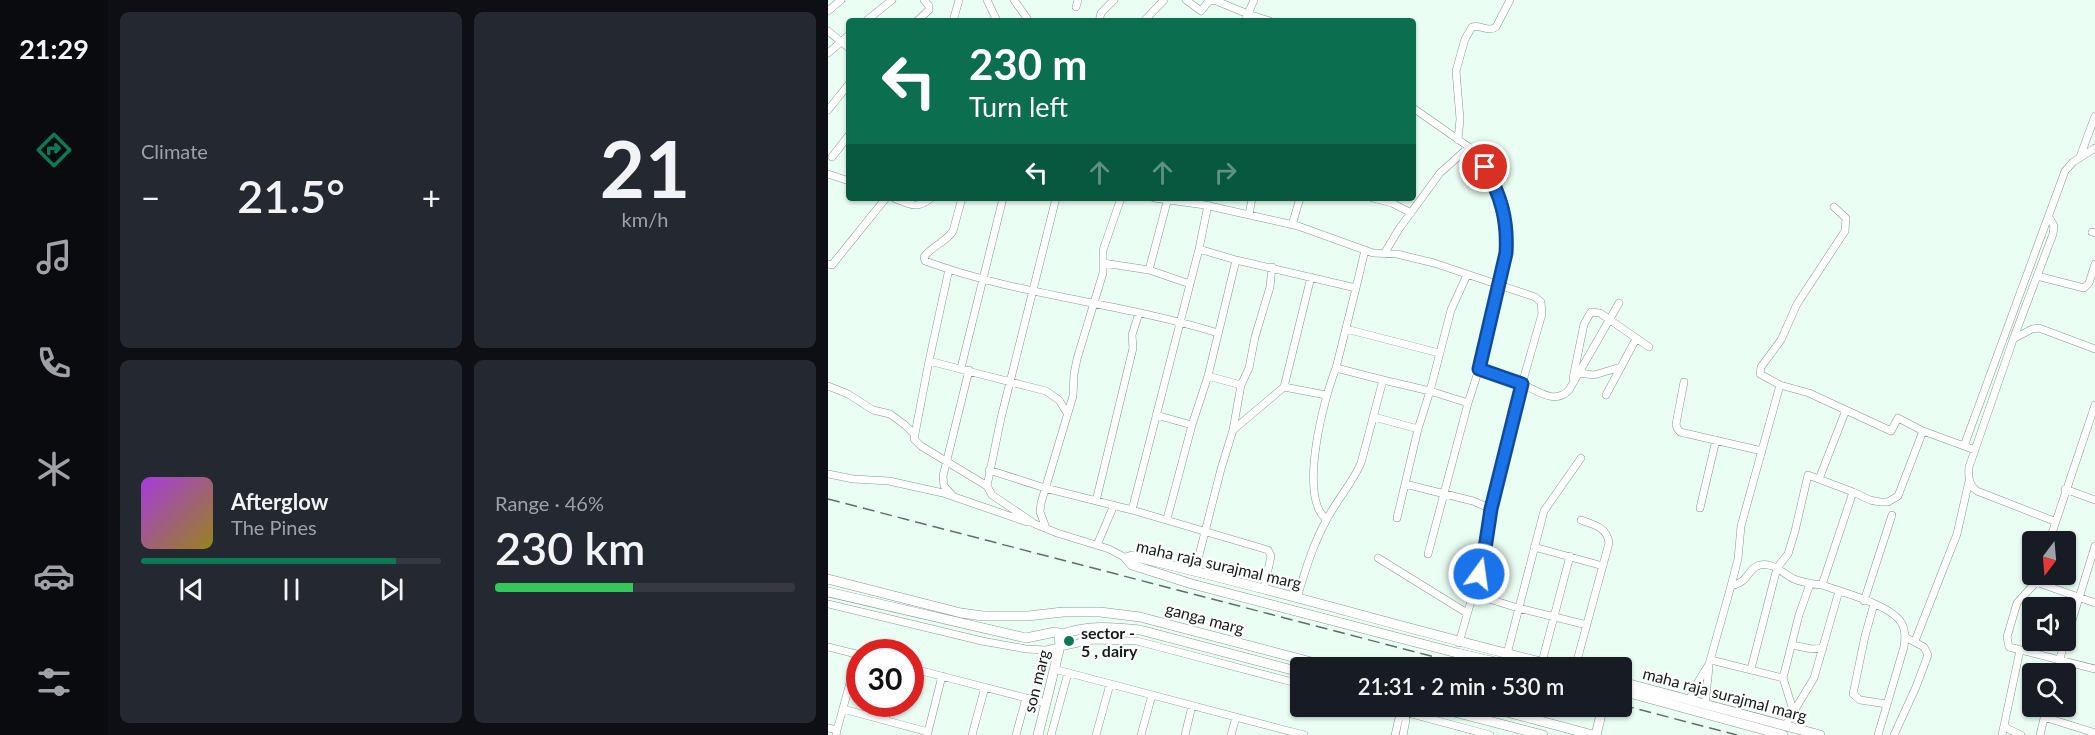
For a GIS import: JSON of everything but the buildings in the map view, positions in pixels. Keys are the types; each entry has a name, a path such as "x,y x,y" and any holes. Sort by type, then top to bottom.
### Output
{"street":[{"path":"828,11 841,0"},
{"path":"870,18 892,0"},
{"path":"954,18 959,0"},
{"path":"987,0 996,18"},
{"path":"1014,0 1028,18"},
{"path":"1098,18 1114,0"},
{"path":"1147,18 1164,0"},
{"path":"1186,0 1201,11"},
{"path":"1200,18 1201,11 1208,2 1213,0 1246,18 1254,0"},
{"path":"1458,140 1460,119 1456,71 1465,39 1472,27 1489,30 1496,27 1510,0"},
{"path":"921,18 928,12 929,2"},
{"path":"828,32 846,46"},
{"path":"828,53 846,37"},
{"path":"828,110 846,88"},
{"path":"1416,110 1469,147 1485,167 1501,198 1507,233 1506,253 1479,369 1428,554"},
{"path":"2080,157 2095,116"},
{"path":"832,157 846,139"},
{"path":"841,146 846,150"},
{"path":"1384,254 1440,173 1469,147"},
{"path":"1964,446 2065,171 2080,157 2095,148"},
{"path":"828,174 846,180"},
{"path":"828,264 832,265 884,201"},
{"path":"900,201 911,206 918,206 926,201"},
{"path":"961,201 953,231 924,257 925,261 1033,291 1180,321 1218,333"},
{"path":"953,496 944,486 943,476 983,278 1002,201"},
{"path":"987,486 1010,382 1055,201"},
{"path":"1046,528 1040,507 1073,396 1077,359 1103,273 1103,250 1120,201"},
{"path":"1149,270 1168,201"},
{"path":"1197,201 1292,225 1365,250 1412,257 1535,297 1541,302 1543,306 1491,509 1484,555 1458,648"},
{"path":"1249,214 1251,201"},
{"path":"1292,225 1299,201"},
{"path":"1384,201 1411,213"},
{"path":"1132,510 1199,249 1208,205"},
{"path":"1834,207 1846,218 1845,231 1797,304 1781,340 1761,367 1760,374 1780,385 1809,393 1891,431 1898,418 1923,431 1975,450"},
{"path":"1915,641 1956,534 1969,481 1969,467 2013,339 2053,234 2054,226 2049,217"},
{"path":"1199,249 1356,288"},
{"path":"1326,519 1320,515 1314,492 1315,450 1326,394 1336,368 1365,250"},
{"path":"1167,519 1192,425 1208,376 1236,260"},
{"path":"1103,263 1149,270 1190,284"},
{"path":"2037,276 2084,288 2089,283 2095,264"},
{"path":"1192,584 1233,430 1241,385 1251,361 1255,337 1270,287 1272,267"},
{"path":"950,268 914,434 915,442 987,486 992,495 1035,524"},
{"path":"1397,518 1450,310 1467,275"},
{"path":"1233,430 1284,387 1311,277"},
{"path":"1479,369 1553,398 1565,394 1572,386 1619,303"},
{"path":"1572,386 1587,316 1594,311 1610,319 1649,347"},
{"path":"1096,501 1133,348 1132,335 1139,313"},
{"path":"2013,339 2032,328 2040,328 2095,349"},
{"path":"1346,329 1440,353"},
{"path":"1606,394 1636,339"},
{"path":"929,361 1053,394 1067,413"},
{"path":"1336,368 1430,391 1468,403"},
{"path":"1579,373 1594,375 1621,368"},
{"path":"1208,376 1241,385"},
{"path":"1295,611 1312,549 1326,519 1346,486 1356,475 1383,380"},
{"path":"1684,382 1677,429 1684,433 1762,451"},
{"path":"1705,705 1710,662 1738,559 1741,526 1780,385"},
{"path":"828,386 848,394 873,410 890,414 905,424 914,434"},
{"path":"1284,387 1326,394"},
{"path":"2052,531 2095,405"},
{"path":"1819,479 1846,410"},
{"path":"1156,415 1192,425"},
{"path":"1374,417 1418,429"},
{"path":"1751,669 1777,568 1788,554 1808,475 1870,500 1888,501 1898,496 1923,431"},
{"path":"1700,508 1716,440"},
{"path":"1507,654 1544,511 1581,458"},
{"path":"989,470 1045,488 1205,530 1270,552 1264,589"},
{"path":"828,474 853,479 889,481 953,496 993,512 1109,549 1126,558"},
{"path":"1969,481 1973,488 1987,496 2054,521"},
{"path":"1405,484 1473,501 1491,509"},
{"path":"2066,489 2095,500"},
{"path":"1822,585 1853,492"},
{"path":"1096,545 1114,505"},
{"path":"1864,601 1892,515"},
{"path":"1578,657 1609,543 1608,536 1599,527 1581,520"},
{"path":"2076,605 2095,546"},
{"path":"1534,547 1603,566"},
{"name":"maha raja surajmal marg","path":"1486,657 1458,648 1297,598 1132,556 1126,558 1132,565 1192,584 1295,611 1458,648 1520,657"},
{"path":"1543,657 1570,556"},
{"path":"1378,558 1467,614"},
{"path":"1731,586 1746,580 1754,567 1762,564 1777,568 1784,574 1810,584 1822,585 1874,604 1894,615 1901,622 1905,637 1904,647 1878,735"},
{"path":"828,579 961,613 983,616 1062,612 1066,613 1073,623 1071,630 1063,634 1026,638 828,592"},
{"path":"1794,713 1783,678 1799,615 1810,584"},
{"path":"2031,585 2019,598 2007,637 2009,647 2095,669"},
{"path":"2053,585 2095,603"},
{"path":"1784,730 1814,678 1839,591"},
{"path":"1473,594 1587,625"},
{"path":"828,604 1005,646 1046,650 1092,640 1137,641 1290,681"},
{"path":"1874,604 1853,694 1860,700 1887,704"},
{"name":"ganga marg","path":"1066,613 1100,612 1140,617 1292,657"},
{"path":"1055,614 1051,626 1057,633"},
{"name":"ganga marg","path":"1071,630 1116,627 1140,630 1290,669"},
{"name":"son marg","path":"1038,735 1060,646 1057,633"},
{"path":"1894,735 1913,695 1928,655 1924,646 1905,637"},
{"path":"1792,645 1812,649 1823,648"},
{"path":"828,646 846,651"},
{"path":"2020,650 2003,731 2021,735"},
{"path":"2060,663 2063,651"},
{"path":"1710,662 1751,669 1783,678"},
{"path":"1690,701 1693,690 1710,662"},
{"path":"1054,669 1236,717 1275,731 1304,735"},
{"path":"924,672 1046,703"},
{"path":"1051,735 1068,673"},
{"path":"843,709 927,734 942,676"},
{"path":"1096,735 1110,684"},
{"name":"maha raja surajmal marg","path":"1632,685 1784,730"},
{"path":"972,735 985,687"},
{"name":"maha raja surajmal marg","path":"1632,693 1784,730 1820,735"},
{"path":"1141,735 1152,695"},
{"path":"1016,735 1026,698"},
{"path":"828,728 836,732 846,699"},
{"path":"1185,735 1192,706"},
{"path":"1231,735 1236,717"},
{"path":"1395,735 1400,717"},
{"path":"1402,735 1405,717"},
{"path":"1428,717 1490,735"},
{"path":"1473,717 1543,735"},
{"path":"1526,717 1594,735 1600,717"},
{"path":"2040,735 2044,717 2095,733"}],"railway":[{"path":"828,499 1435,657"},
{"path":"1632,708 1737,735"}],"place":[{"name":"sector - 5 , dairy","path":"1069,641"}],"route":[{"path":"1479,574 1491,509 1522,384 1479,369 1506,253 1507,233 1501,198 1485,167"}]}
